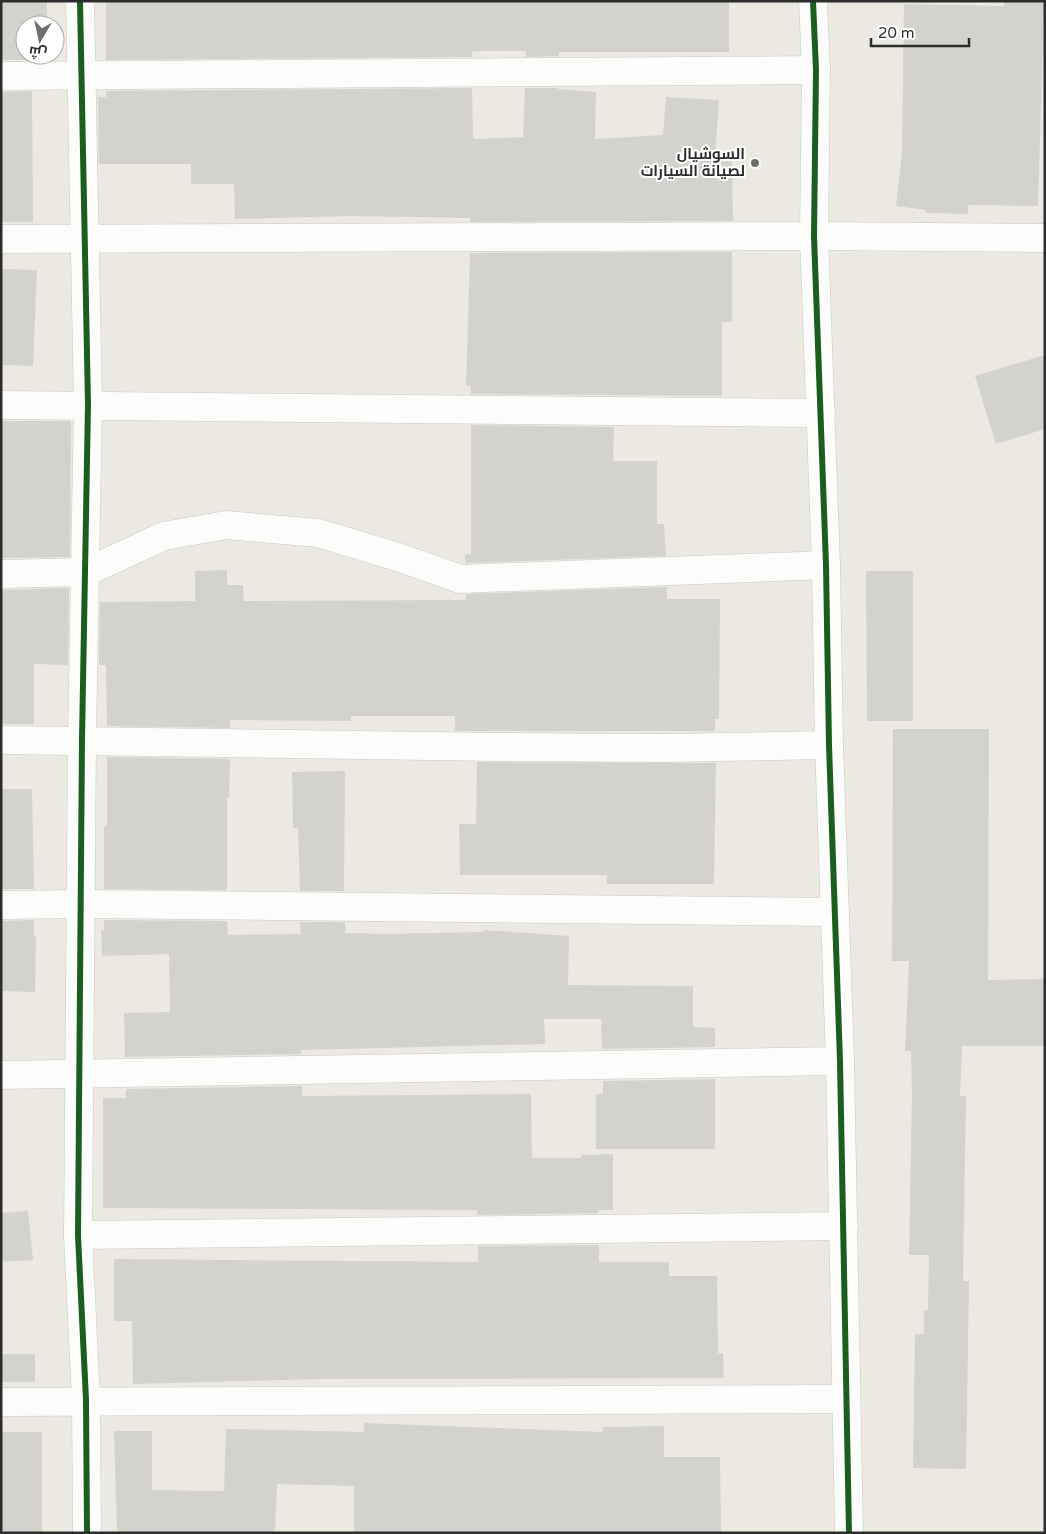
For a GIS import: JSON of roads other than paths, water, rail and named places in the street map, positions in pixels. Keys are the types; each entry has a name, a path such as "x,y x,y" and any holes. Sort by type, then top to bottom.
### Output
{"street":[{"path":"80,1 87,238 88,404 82,739 78,1234 86,1400 87,1533"},
{"path":"813,1 816,70 814,236 826,565 829,745 840,1061 849,1533"},
{"path":"1,76 816,70"},
{"path":"1,239 814,236 1045,238"},
{"path":"1,405 88,404 821,413"},
{"path":"1,574 86,572 164,536 226,525 318,533 401,558 460,579 826,565"},
{"path":"1,740 82,739 500,747 664,748 829,745"},
{"path":"1,905 82,904 835,912"},
{"path":"1,1075 840,1061"},
{"path":"78,1234 844,1226"},
{"path":"1,1402 86,1400 846,1399"}],"place":[{"name":"السوشيال لصيانة السيارات","path":"755,163"}]}
